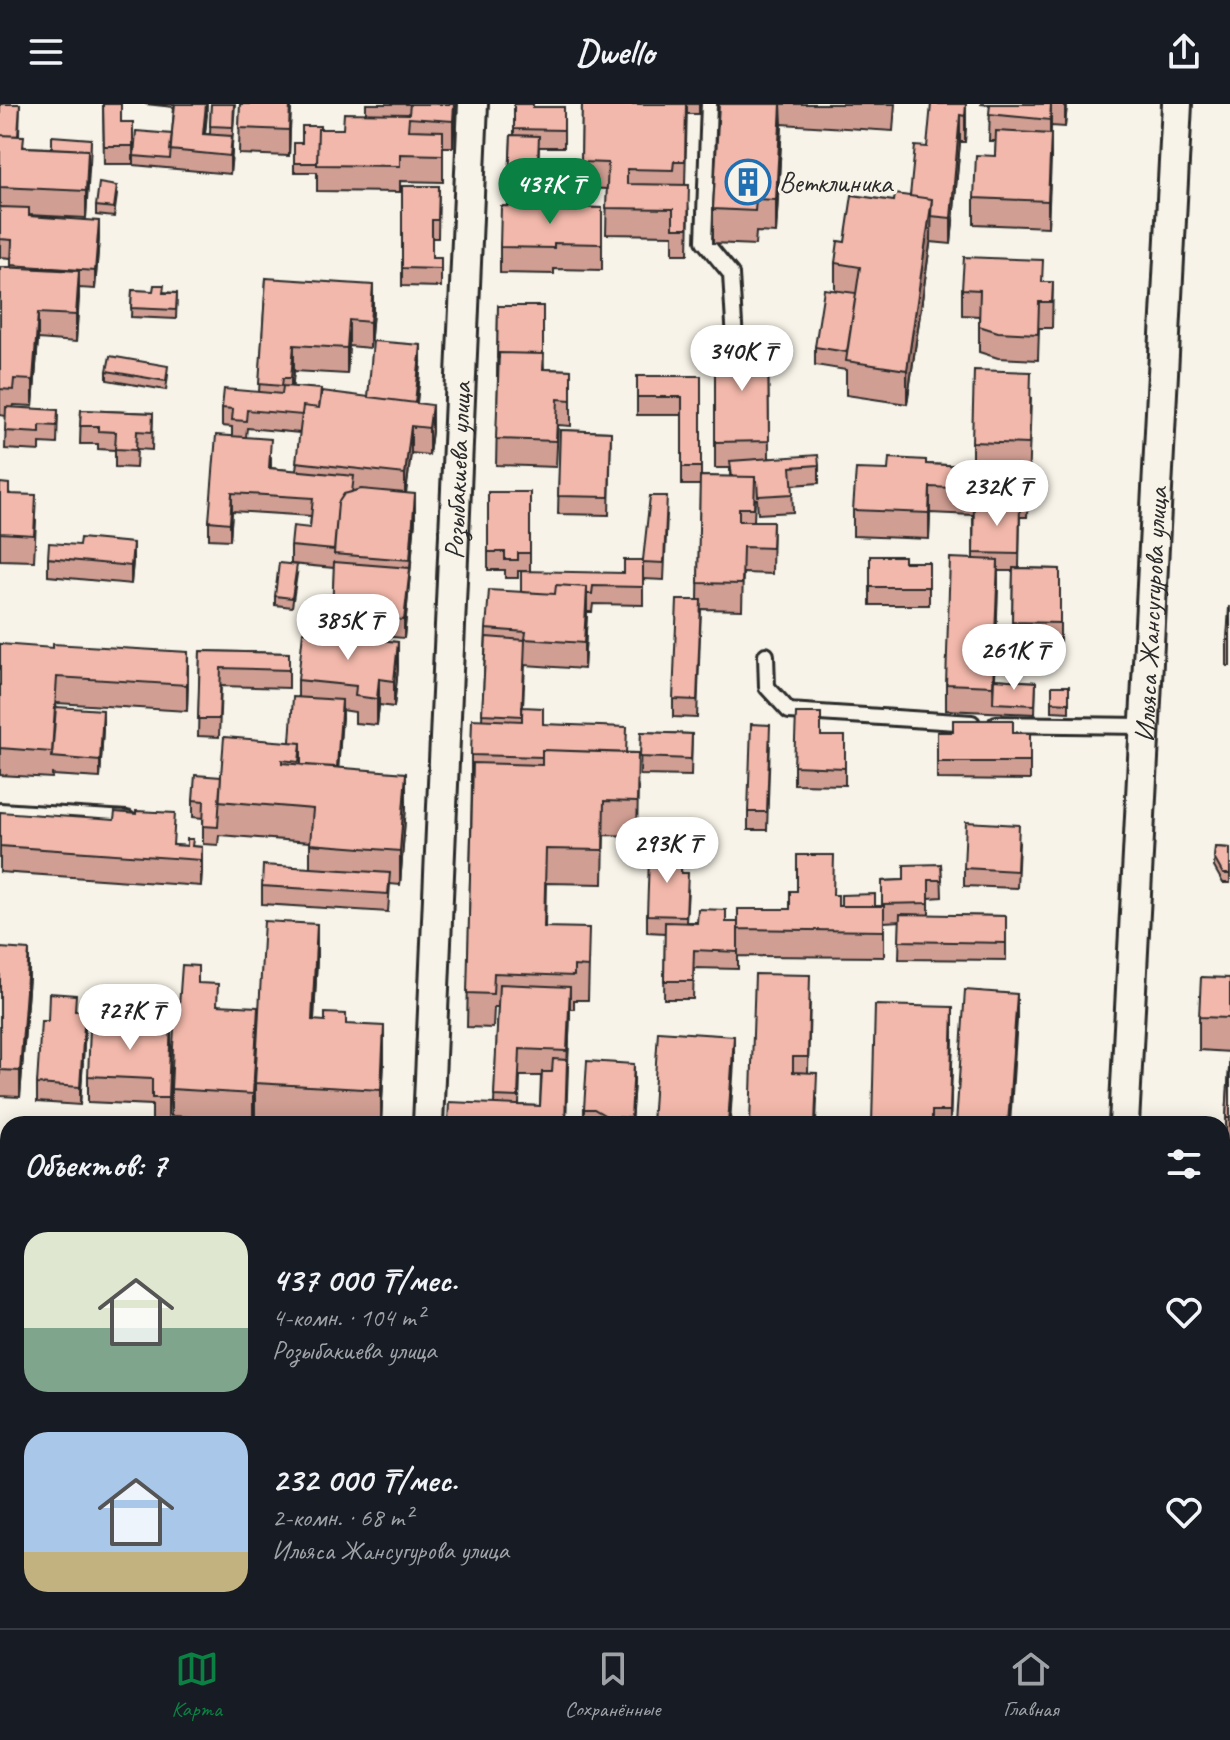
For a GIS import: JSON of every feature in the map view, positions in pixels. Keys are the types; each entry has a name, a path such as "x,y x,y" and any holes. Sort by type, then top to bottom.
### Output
{"street":[{"name":"Розыбакиева улица","path":"428,1116 473,104"},
{"name":"Ильяса Жансугурова улица","path":"1124,1116 1177,104"}],"lane":[{"path":"709,104 704,241 731,274 735,341"},
{"path":"766,655 767,687 789,711 960,723 1144,726"},
{"path":"0,811 127,819"}],"building":[{"path":"0,104 20,104 18,136 0,135"},
{"path":"103,104 121,104 121,122 133,122 133,146 104,146"},
{"path":"175,104 206,104 203,134 232,136 230,156 170,150"},
{"path":"211,104 234,104 233,127 210,126"},
{"path":"240,104 290,104 289,130 239,128"},
{"path":"410,104 454,104 453,121 409,118 408,130 443,131 443,155 400,154 400,166 317,165 318,129 343,129 344,113 409,114"},
{"path":"514,104 564,107 564,130 514,129"},
{"path":"582,104 686,104 685,161 674,161 673,170 627,169 627,184 689,185 688,228 673,228 673,209 606,208 608,163 581,162"},
{"path":"719,104 781,104 776,200 756,199 755,211 713,209"},
{"path":"931,104 966,104 965,116 960,115 951,218 931,216 932,199 910,196 915,146 927,147"},
{"path":"990,104 1051,104 1050,120 989,114"},
{"path":"302,126 320,126 317,163 294,163 294,143 302,143"},
{"path":"136,131 172,134 170,159 134,156"},
{"path":"996,131 1051,134 1048,201 974,198 976,155 995,156"},
{"path":"0,135 24,136 23,147 88,150 86,191 0,187"},
{"path":"511,135 539,136 536,206 508,204"},
{"path":"52,136 91,139 90,164 88,150 52,148"},
{"path":"99,183 117,186 114,208 96,206"},
{"path":"402,186 439,186 438,220 432,220 432,258 441,258 441,269 402,268"},
{"path":"895,194 932,199 907,370 846,361 860,267 835,263 838,241 845,242 852,195 894,201"},
{"path":"501,206 602,208 602,244 554,243 554,248 500,247"},
{"path":"0,207 29,208 29,216 99,221 95,271 11,265 12,240 0,239"},
{"path":"964,257 1043,260 1042,282 1053,282 1052,302 1039,302 1038,334 998,332 979,326 980,290 962,289"},
{"path":"0,267 79,271 76,315 38,313 33,380 14,379 13,390 0,389"},
{"path":"266,278 373,285 370,322 349,320 347,348 294,345 291,378 283,378 282,386 259,384"},
{"path":"154,285 164,285 163,293 177,293 176,310 131,308 132,290 153,291"},
{"path":"824,289 856,293 847,352 815,347"},
{"path":"498,306 543,306 543,354 499,353 497,358"},
{"path":"768,339 769,441 715,442 715,349 749,348 749,340"},
{"path":"373,341 421,345 415,403 368,397"},
{"path":"499,353 544,354 543,369 571,370 571,400 558,399 556,441 496,439"},
{"path":"110,356 168,366 166,381 107,371"},
{"path":"974,370 1031,372 1029,444 972,442"},
{"path":"637,376 701,376 701,467 682,467 682,397 637,397"},
{"path":"283,386 321,389 319,408 303,406 302,415 247,410 246,421 232,420 233,409 222,408 224,389 282,394"},
{"path":"322,391 432,405 429,428 411,426 405,474 296,462 303,406 319,408"},
{"path":"6,407 58,410 57,426 40,425 40,433 5,431"},
{"path":"81,410 153,413 152,432 137,431 136,450 115,449 116,432 98,431 98,426 80,426"},
{"path":"560,430 611,432 609,497 558,496"},
{"path":"216,435 271,439 269,468 354,476 352,492 344,494 338,503 334,550 291,546 293,526 310,528 313,498 232,493 230,523 209,521"},
{"path":"818,455 819,465 791,467 793,494 758,496 755,477 732,477 730,461"},
{"path":"889,458 926,460 926,464 1028,469 1027,491 930,487 929,513 853,510 856,469 888,470"},
{"path":"700,476 755,477 754,508 739,508 739,521 773,521 772,548 743,547 742,584 698,583"},
{"path":"0,483 9,484 9,494 36,495 34,535 0,533"},
{"path":"361,489 415,494 410,560 334,554 338,503 344,494"},
{"path":"488,492 530,492 530,553 518,553 518,560 505,560 505,552 488,552"},
{"path":"650,496 667,496 664,563 643,562 643,587 593,586 592,594 587,594 587,587 556,585 555,594 521,592 521,571 624,573 624,560 643,560"},
{"path":"974,502 1020,502 1019,554 973,553"},
{"path":"80,538 133,543 131,566 48,558 49,543 79,545"},
{"path":"870,556 904,556 904,562 929,562 929,587 870,587"},
{"path":"950,558 998,560 993,686 946,684"},
{"path":"334,562 410,568 404,620 332,614"},
{"path":"279,563 297,565 292,598 275,596"},
{"path":"1013,568 1060,569 1060,623 1012,622"},
{"path":"556,585 587,587 584,643 525,639 526,632 486,629 489,590 555,594"},
{"path":"677,600 701,600 697,700 673,699"},
{"path":"1229,607 1230,640 1227,640"},
{"path":"303,632 398,642 394,681 379,679 377,699 355,696 356,686 298,680"},
{"path":"486,637 525,640 522,716 482,714"},
{"path":"0,644 188,652 187,685 57,677 52,752 0,748"},
{"path":"200,651 289,653 289,670 221,668 219,719 198,719"},
{"path":"994,679 1036,682 1035,705 993,703"},
{"path":"1052,686 1069,686 1069,703 1052,702"},
{"path":"293,697 342,700 337,767 301,765 301,743 290,742"},
{"path":"56,707 103,710 100,761 52,757"},
{"path":"522,707 543,708 543,724 627,727 626,753 542,750 542,757 471,755 472,719 522,721"},
{"path":"796,713 821,713 821,736 845,736 845,768 794,766"},
{"path":"953,720 1013,720 1013,733 1030,733 1030,762 937,762 937,732 953,732"},
{"path":"751,724 770,725 767,812 748,812"},
{"path":"641,732 692,734 691,759 640,757"},
{"path":"224,737 301,743 299,762 282,760 282,763 406,773 400,851 310,844 313,809 219,801"},
{"path":"542,750 638,753 637,802 604,801 603,850 546,849 544,927 589,928 588,967 574,966 574,976 494,973 493,994 467,993 473,763 542,765"},
{"path":"195,775 221,777 218,827 203,826 204,801 193,800"},
{"path":"136,811 175,813 173,845 187,846 187,839 193,839 192,846 202,847 201,860 0,846 0,812 114,820 115,812 136,814"},
{"path":"966,822 1019,825 1017,871 964,868"},
{"path":"667,846 682,846 681,873 688,873 686,916 647,915 649,858 666,858"},
{"path":"1215,847 1230,848 1230,874 1223,874 1214,858"},
{"path":"797,855 834,855 833,895 838,895 838,906 884,906 884,931 738,929 738,909 790,909 790,891 797,891"},
{"path":"941,864 942,880 929,880 929,903 882,904 882,881 904,880 904,865"},
{"path":"263,865 390,873 388,894 262,886"},
{"path":"875,894 875,906 841,906 841,895"},
{"path":"698,909 726,910 726,922 738,922 738,952 694,950 693,981 664,981 665,922 697,923"},
{"path":"900,914 1006,916 1006,943 899,941"},
{"path":"264,921 317,924 312,1020 325,1021 325,1013 346,1014 346,1024 384,1026 381,1090 255,1083"},
{"path":"0,948 29,950 20,1071 0,1070"},
{"path":"182,965 198,966 198,983 218,984 217,1005 258,1007 253,1094 171,1089 175,1005 179,1006"},
{"path":"755,974 810,975 808,1057 793,1057 793,1072 817,1073 815,1116 750,1116"},
{"path":"1201,977 1230,978 1230,1018 1199,1017"},
{"path":"499,984 570,987 567,1051 520,1049 518,1097 494,1096"},
{"path":"965,990 1017,994 1009,1116 957,1116"},
{"path":"49,993 76,995 75,1011 85,1011 80,1087 37,1084 41,1021 48,1021"},
{"path":"91,1005 107,1006 106,1019 121,1019 121,1031 156,1033 156,1018 171,1019 168,1098 152,1098 152,1079 88,1076"},
{"path":"875,1005 953,1007 950,1111 932,1111 932,1116 872,1116"},
{"path":"658,1031 734,1036 729,1116 653,1116"},
{"path":"1230,1052 1230,1116 1226,1116"},
{"path":"553,1059 567,1060 565,1116 448,1116 449,1102 540,1106 542,1072 552,1072"},
{"path":"587,1061 634,1064 631,1116 606,1116 594,1109 584,1109"}],"place":[{"name":"Ветклиника","path":"748,182"}]}
